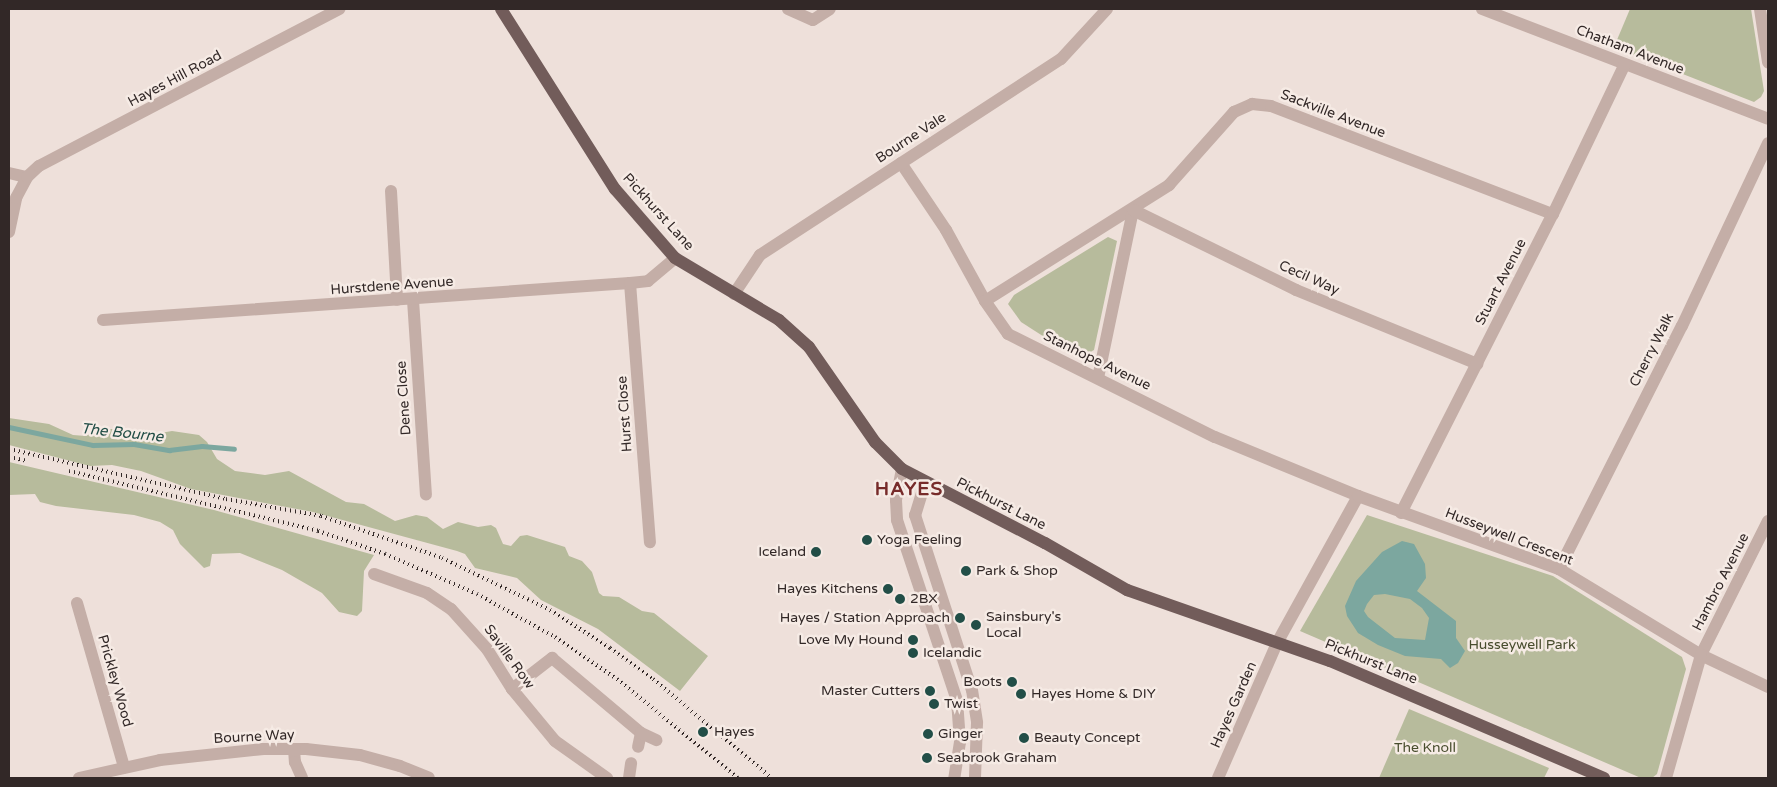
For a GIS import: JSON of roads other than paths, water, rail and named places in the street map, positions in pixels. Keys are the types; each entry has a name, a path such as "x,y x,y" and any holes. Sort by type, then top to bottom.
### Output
{"main road":[{"name":"Pickhurst Lane","path":"501,9 615,189 675,258 779,320 810,347 875,442 902,469 925,483 1037,538 1127,590 1376,680 1604,778"}],"street":[{"name":"Hayes Hill Road","path":"27,177 39,166 339,9"},
{"path":"788,9 813,20 830,9"},
{"name":"Bourne Vale","path":"734,294 760,255 1062,59 1107,9"},
{"name":"Chatham Avenue","path":"1482,9 1768,119"},
{"path":"1760,9 1768,62"},
{"name":"Stuart Avenue","path":"1401,513 1553,214 1625,64"},
{"name":"Sackville Avenue","path":"985,301 1133,210 1169,185 1234,112 1252,104 1271,106 1553,214"},
{"name":"Cherry Walk","path":"1559,569 1682,326 1768,143"},
{"name":"Stanhope Avenue","path":"901,163 946,230 985,301 1008,334 1215,437 1358,496"},
{"path":"9,173 27,177 16,198 9,232"},
{"path":"391,191 397,300"},
{"path":"1098,378 1133,210"},
{"name":"Cecil Way","path":"1133,210 1296,290 1476,364"},
{"name":"Hurstdene Avenue","path":"103,320 413,300 630,283 648,281 675,258"},
{"name":"Hurst Close","path":"630,283 650,542"},
{"name":"Dene Close","path":"413,300 426,495"},
{"path":"902,469 896,500 897,520 957,700 960,742 954,778"},
{"path":"925,483 915,515 972,690 977,723 975,778"},
{"path":"1277,643 1358,496"},
{"name":"Husseywell Crescent","path":"1358,496 1559,569 1701,656 1768,687"},
{"name":"Hambro Avenue","path":"1701,656 1768,521"},
{"name":"Saville Row","path":"374,574 427,594 451,609 487,650 512,689 555,741 607,778"},
{"name":"Prickley Wood","path":"77,603 124,767"},
{"name":"Hayes Garden","path":"1218,778 1277,643"},
{"path":"1666,778 1701,656"},
{"path":"512,689 552,658 641,734 656,740"},
{"path":"638,747 641,734"},
{"path":"294,749 294,762 302,778"},
{"name":"Bourne Way","path":"79,778 124,767 201,755 294,749 373,758 429,778"},
{"path":"629,778 631,763"}],"water":[{"path":"1402,541 1414,544 1425,564 1426,578 1417,591 1456,621 1456,638 1465,651 1458,663 1450,668 1441,659 1405,656 1378,645 1358,633 1347,616 1345,606 1356,581 1382,552","holes":["1385,594 1410,599 1422,608 1429,618 1425,640 1395,638 1368,617 1364,611 1374,595"]}],"waterway":[{"name":"The Bourne","path":"9,427 93,445 134,444 169,450 202,446 234,449"}],"railway":[{"path":"9,449 226,499 321,516 442,558 550,610 610,648 653,679 772,778"},
{"path":"9,457 28,461"},
{"path":"69,471 318,531 385,554 477,594 555,637 617,679 738,778"}],"place":[{"name":"Yoga Feeling","path":"867,540"},
{"name":"Iceland","path":"816,552"},
{"name":"Park & Shop","path":"966,571"},
{"name":"Hayes Kitchens","path":"888,589"},
{"name":"2BX","path":"900,599"},
{"name":"Hayes / Station Approach","path":"960,618"},
{"name":"Sainsbury's Local","path":"976,625"},
{"name":"Love My Hound","path":"913,640"},
{"name":"Icelandic","path":"913,653"},
{"name":"Boots","path":"1012,682"},
{"name":"Master Cutters","path":"930,691"},
{"name":"Hayes Home & DIY","path":"1021,694"},
{"name":"Twist","path":"934,704"},
{"name":"Hayes","path":"703,732"},
{"name":"Ginger","path":"928,734"},
{"name":"Beauty Concept","path":"1024,738"},
{"name":"Seabrook Graham","path":"927,758"}],"district":[{"name":"HAYES","path":"909,490"}],"park label":[{"name":"Husseywell Park","path":"1522,645"},
{"name":"The Knoll","path":"1425,748"}]}
